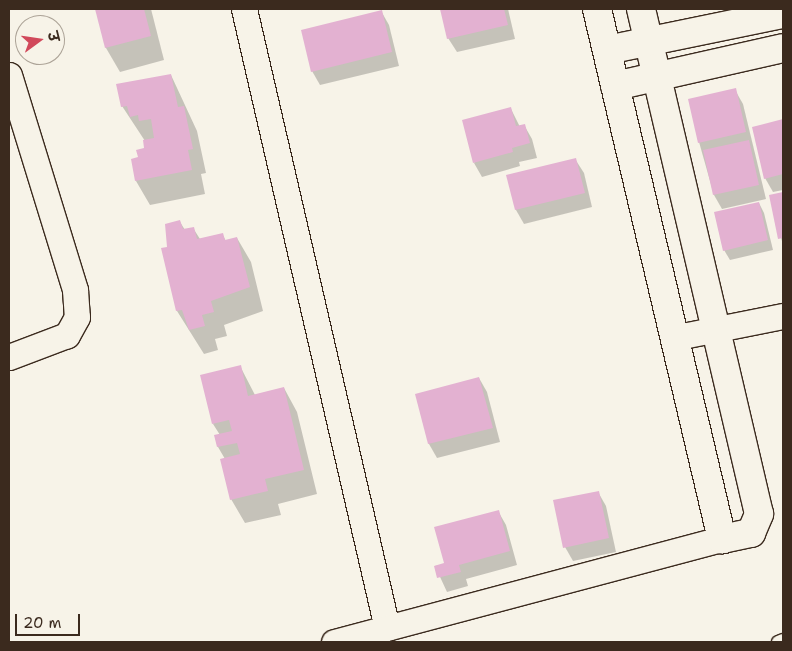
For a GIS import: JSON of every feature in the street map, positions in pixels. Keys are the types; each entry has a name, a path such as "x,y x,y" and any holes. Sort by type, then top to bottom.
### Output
{"street":[{"path":"244,9 388,628"},
{"path":"597,9 677,338 722,539"},
{"path":"334,642 722,539 751,533 759,514 641,9"},
{"path":"607,50 783,14"},
{"path":"615,86 783,48"},
{"path":"9,75 75,290 77,317 68,335 9,357"},
{"path":"677,338 717,332 783,316"}],"lane":[{"path":"778,642 783,640"}],"building":[{"path":"95,9 144,9 151,36 105,48"},
{"path":"440,9 504,9 508,25 447,39"},
{"path":"382,10 392,52 311,72 301,30"},
{"path":"171,74 178,107 184,106 193,149 188,150 192,170 135,181 131,159 138,157 136,150 144,148 143,140 154,138 151,119 139,121 138,115 130,117 127,106 121,107 116,84"},
{"path":"736,88 746,132 698,143 688,99"},
{"path":"511,107 516,126 525,124 530,143 512,148 513,152 473,163 462,120"},
{"path":"783,119 783,174 764,179 752,127"},
{"path":"749,140 759,185 713,195 703,150"},
{"path":"576,158 585,193 515,210 506,175"},
{"path":"783,192 783,238 778,239 769,195"},
{"path":"759,202 768,240 723,251 714,212"},
{"path":"180,220 183,229 194,227 197,239 223,233 225,240 237,237 250,287 211,301 214,312 202,315 205,326 189,330 182,310 176,311 161,248 167,247 165,224"},
{"path":"241,365 248,396 284,387 304,470 265,479 268,491 230,500 220,459 240,454 237,443 217,447 214,435 232,431 229,420 212,424 200,375"},
{"path":"479,377 493,428 428,444 415,394"},
{"path":"599,491 609,538 563,548 553,500"},
{"path":"499,510 510,551 459,565 461,572 437,578 434,566 444,563 434,527"}]}
